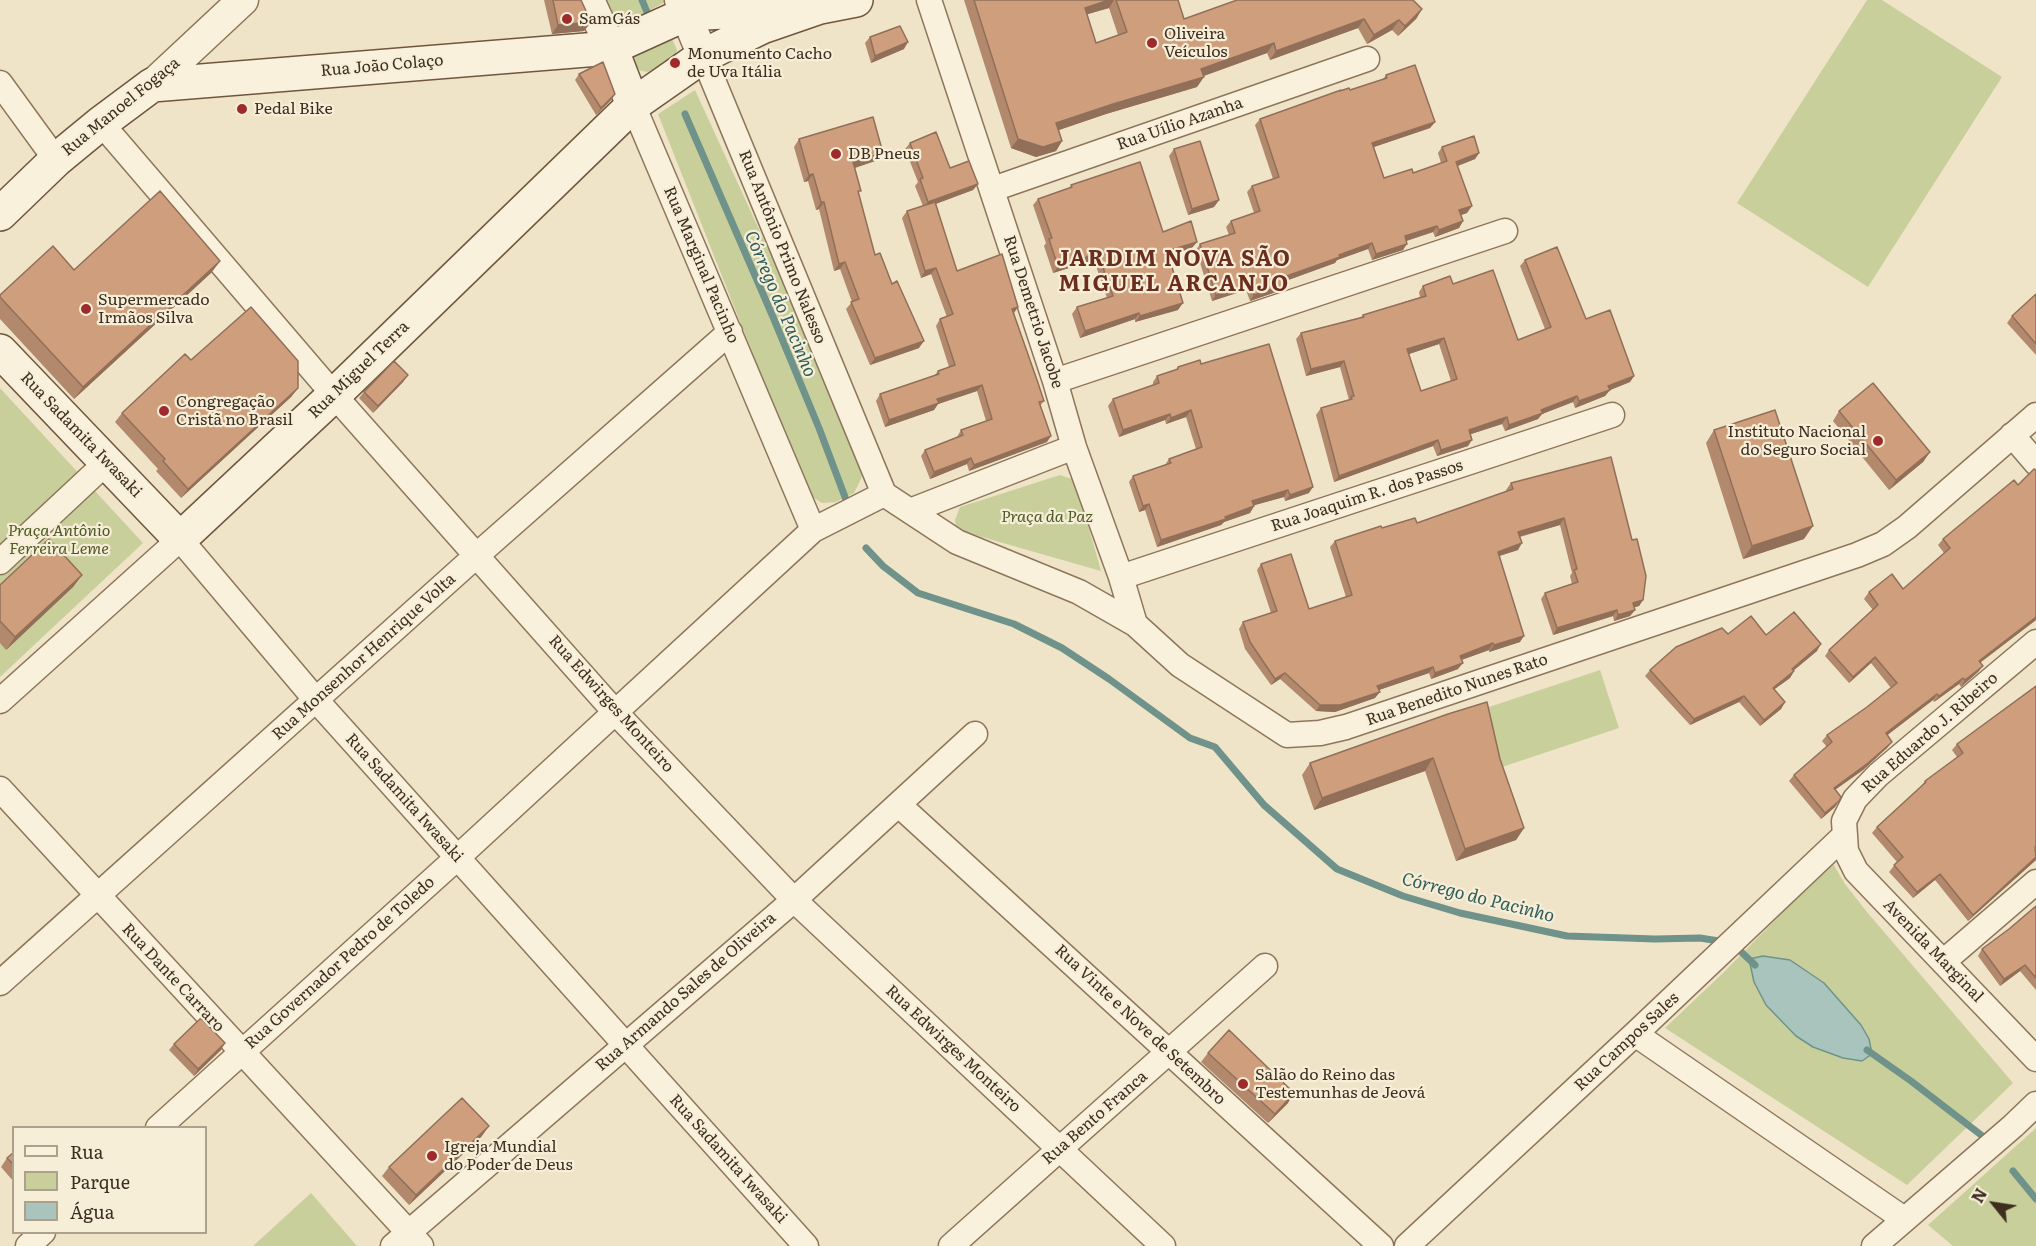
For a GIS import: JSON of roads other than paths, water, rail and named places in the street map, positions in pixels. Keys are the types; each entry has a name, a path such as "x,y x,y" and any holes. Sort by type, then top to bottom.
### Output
{"main road":[{"path":"681,11 842,2"},
{"name":"Rua Miguel Terra","path":"180,539 640,99 695,61 762,27 842,2"},
{"name":"Rua João Colaço","path":"152,85 618,45 681,11"},
{"name":"Rua Marginal Pacinho","path":"618,45 640,99"},
{"name":"Rua Manoel Fogaça","path":"0,214 56,160 152,85"},
{"name":"Rua Sadamita Iwasaki","path":"0,351 180,539"}],"street":[{"name":"Rua Manoel Fogaça","path":"152,85 243,0"},
{"name":"Rua Marginal Pacinho","path":"589,0 618,45"},
{"name":"Rua Demetrio Jacobe","path":"929,0 993,189 1074,447 1121,577 1135,624"},
{"name":"Rua Antônio Primo Nalesso","path":"681,11 695,61 874,500"},
{"name":"Rua Uílio Azanha","path":"993,189 1366,58"},
{"path":"0,83 56,160"},
{"name":"Rua Marginal Pacinho","path":"640,99 730,332 813,530"},
{"name":"Rua Edwirges Monteiro","path":"101,123 334,394 615,712 794,900 1163,1246"},
{"path":"1055,381 1505,231"},
{"name":"Rua Monsenhor Henrique Volta","path":"0,983 476,556 730,332"},
{"name":"Rua Joaquim R. dos Passos","path":"1121,577 1612,415"},
{"name":"Rua Benedito Nunes Rato","path":"874,500 910,511 957,542 1079,592 1135,624 1180,665 1287,735 1320,733 1358,723 1857,555 1883,544 1907,527 2036,416"},
{"path":"2012,435 2036,463"},
{"path":"910,511 1074,447"},
{"path":"0,562 107,462"},
{"name":"Rua Governador Pedro de Toledo","path":"160,1126 457,858 813,530 874,500"},
{"name":"Rua Sadamita Iwasaki","path":"180,539 316,700 806,1246"},
{"name":"Rua Miguel Terra","path":"0,701 180,539"},
{"name":"Rua Eduardo J. Ribeiro","path":"1845,836 1844,821 1855,799 1878,775 2036,642"},
{"name":"Rua Armando Sales de Oliveira","path":"407,1242 624,1044 794,900 975,734"},
{"name":"Rua Dante Carraro","path":"0,789 242,1051 407,1242"},
{"name":"Rua Vinte e Nove de Setembro","path":"899,805 1381,1246"},
{"name":"Avenida Marginal","path":"1845,836 1846,851 1856,871 2036,1059"},
{"name":"Rua Campos Sales","path":"1407,1246 1845,836"},
{"path":"1943,962 2036,882"},
{"name":"Rua Bento Franca","path":"951,1246 1265,966"},
{"path":"1635,1034 1904,1219"},
{"path":"1874,1246 2036,1104"},
{"path":"28,1246 42,1234"}],"water":[{"path":"1763,956 1790,960 1824,983 1861,1025 1869,1039 1872,1054 1862,1061 1843,1058 1813,1047 1796,1036 1766,1005 1754,982 1749,959"}],"waterway":[{"name":"Córrego do Pacinho","path":"642,0 647,12"},
{"name":"Córrego do Pacinho","path":"685,114 773,317 848,505"},
{"name":"Córrego do Pacinho","path":"866,548 883,566 918,593 1014,624 1062,648 1190,738 1215,747 1264,805 1337,869 1403,896 1460,913 1567,936 1700,938 1725,942"},
{"name":"Córrego do Pacinho","path":"1735,946 1755,965"},
{"name":"Córrego do Pacinho","path":"1867,1050 1985,1138"},
{"name":"Córrego do Pacinho","path":"2013,1171 2036,1199"}],"place":[{"name":"SamGás","path":"567,19"},
{"name":"Oliveira Veículos","path":"1152,43"},
{"name":"Monumento Cacho de Uva Itália","path":"675,63"},
{"name":"Pedal Bike","path":"242,109"},
{"name":"DB Pneus","path":"836,154"},
{"name":"Supermercado Irmãos Silva","path":"86,309"},
{"name":"Congregação Cristã no Brasil","path":"164,411"},
{"name":"Instituto Nacional do Seguro Social","path":"1878,441"},
{"name":"Salão do Reino das Testemunhas de Jeová","path":"1243,1084"},
{"name":"Igreja Mundial do Poder de Deus","path":"432,1156"}],"district":[{"name":"JARDIM NOVA SÃO MIGUEL ARCANJO","path":"1174,272"}],"park label":[{"name":"Praça da Paz","path":"1047,517"},
{"name":"Praça Antônio Ferreira Leme","path":"59,540"}]}
